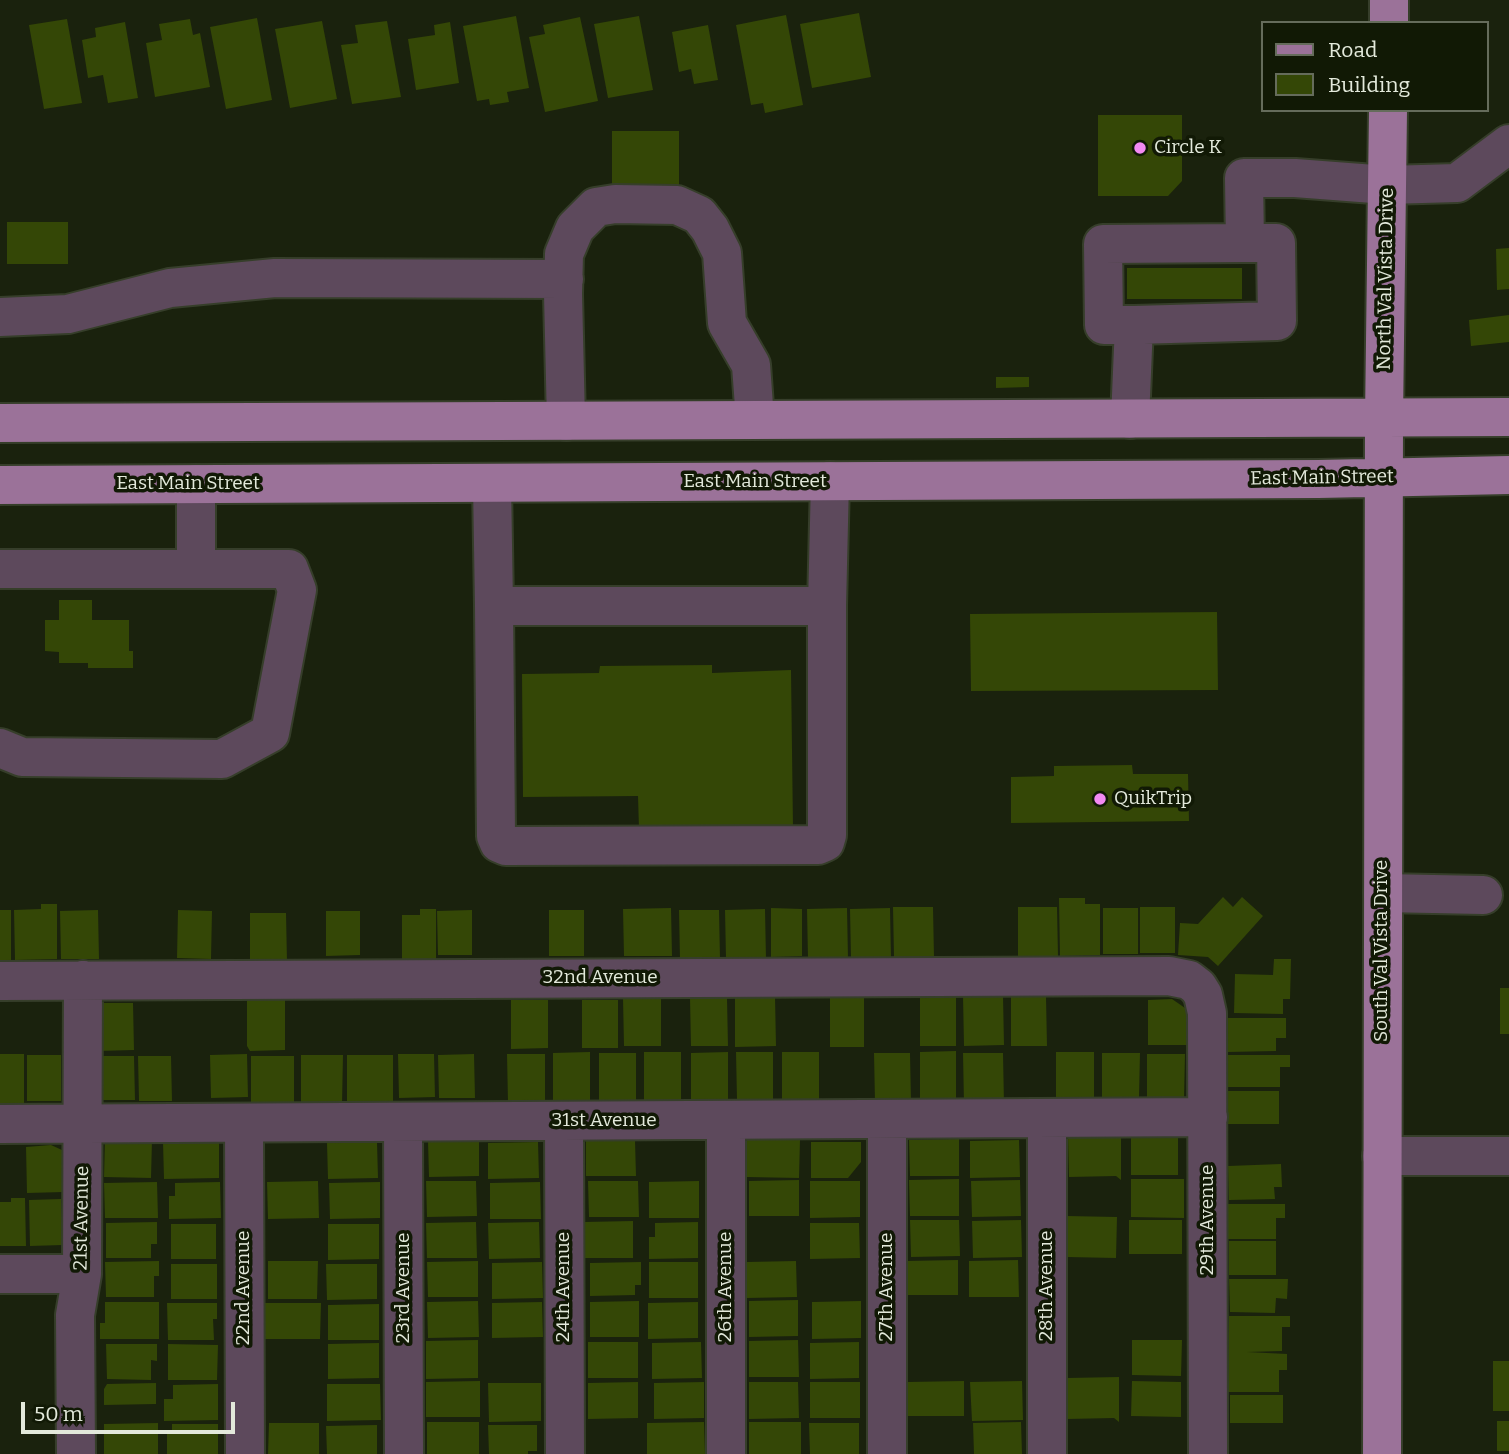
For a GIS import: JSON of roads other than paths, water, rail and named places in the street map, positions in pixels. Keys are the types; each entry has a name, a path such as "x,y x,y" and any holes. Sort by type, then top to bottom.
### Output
{"main road":[{"path":"1389,0 1389,21"},
{"name":"North Val Vista Drive","path":"1384,447 1388,112"},
{"name":"East Main Street","path":"0,485 1318,479 1384,447 1509,417"},
{"name":"East Main Street","path":"0,423 1130,419 1384,447 1509,475"},
{"name":"South Val Vista Drive","path":"1382,1454 1384,447"}],"street":[{"path":"1245,243 1244,178 1295,178 1387,185 1457,183 1509,144"},
{"path":"566,421 565,254 575,228 596,207 615,204 677,205 699,215 710,229 722,253 727,323 751,365 755,420"},
{"path":"1276,243 1277,321 1134,325 1104,325 1103,244 1276,243"},
{"path":"0,317 68,314 170,288 275,278 564,279"},
{"path":"1130,419 1134,325"},
{"path":"492,483 496,836 499,842 506,846 818,845 825,842 827,835 830,481"},
{"path":"196,484 197,569"},
{"path":"0,569 289,569 297,590 270,733 222,759 22,757 0,748"},
{"path":"494,606 827,606"},
{"path":"1382,893 1483,895"},
{"name":"32nd Avenue","path":"0,981 1178,976 1198,987"},
{"name":"21st Avenue","path":"76,1454 75,1315 82,1274 83,980"},
{"name":"29th Avenue","path":"1198,987 1203,995 1207,1013 1208,1454"},
{"name":"31st Avenue","path":"0,1124 1208,1117"},
{"name":"27th Avenue","path":"887,1119 887,1454"},
{"name":"28th Avenue","path":"1047,1119 1047,1454"},
{"name":"26th Avenue","path":"726,1120 726,1454"},
{"name":"24th Avenue","path":"564,1121 565,1454"},
{"name":"22nd Avenue","path":"244,1122 245,1454"},
{"name":"23rd Avenue","path":"403,1122 404,1454"},
{"path":"1382,1156 1509,1156"},
{"path":"0,1275 82,1274"}],"place":[{"name":"Circle K","path":"1140,148"},
{"name":"QuikTrip","path":"1100,799"}]}
